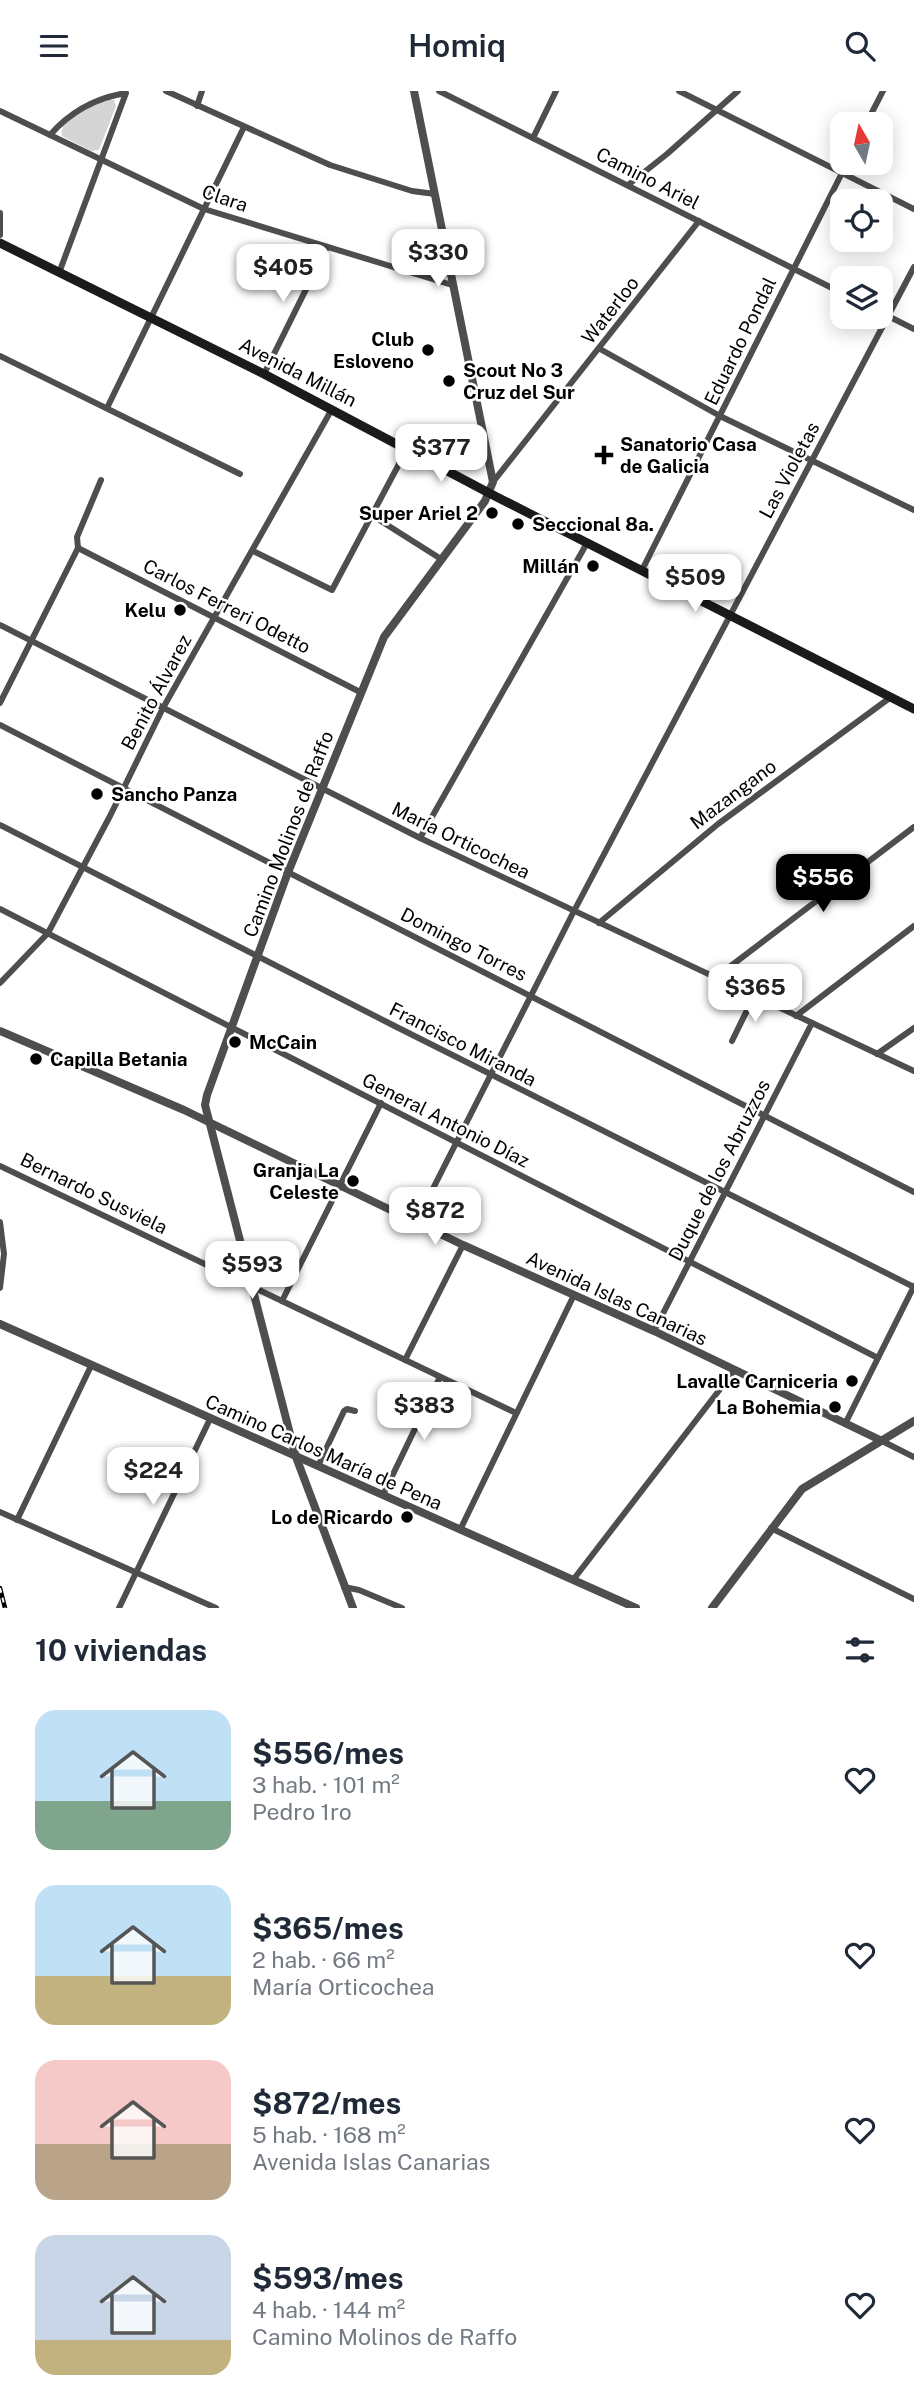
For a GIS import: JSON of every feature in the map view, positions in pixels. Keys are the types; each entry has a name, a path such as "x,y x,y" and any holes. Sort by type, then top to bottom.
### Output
{"main road":[{"name":"Avenida Millán","path":"0,243 264,374 489,493 914,709"}],"street":[{"path":"166,91 330,165 412,191 435,194"},
{"path":"197,106 202,91"},
{"path":"414,91 493,482"},
{"name":"Camino Ariel","path":"439,91 830,287"},
{"path":"533,138 556,91"},
{"path":"679,91 830,167"},
{"path":"628,185 738,91"},
{"path":"872,112 883,91"},
{"path":"50,135 70,115 86,105 126,92"},
{"path":"59,273 126,92"},
{"name":"Clara","path":"0,111 204,209 452,285"},
{"path":"107,408 244,127"},
{"name":"Eduardo Pondal","path":"642,570 841,175"},
{"path":"846,175 914,209"},
{"path":"0,213 0,235"},
{"name":"Waterloo","path":"493,482 699,221"},
{"path":"264,374 327,247"},
{"name":"Las Violetas","path":"893,307 914,267"},
{"path":"893,318 914,329"},
{"name":"Las Violetas","path":"574,911 881,329"},
{"path":"600,349 720,416 914,510"},
{"path":"0,356 240,474"},
{"name":"Benito Álvarez","path":"0,983 48,933 163,708 332,409"},
{"path":"253,551 332,590 407,449"},
{"path":"0,703 78,548 78,534 101,481"},
{"name":"Camino Molinos de Raffo","path":"352,1608 296,1457 205,1105 289,872 384,638 489,493 493,482"},
{"path":"373,516 441,559"},
{"path":"420,838 587,543"},
{"name":"Carlos Ferreri Odetto","path":"78,548 360,692"},
{"name":"María Orticochea","path":"0,625 420,838 914,1072"},
{"name":"Mazangano","path":"599,923 718,824 891,697"},
{"name":"Domingo Torres","path":"0,725 914,1192"},
{"name":"Francisco Miranda","path":"0,825 491,1076 914,1287"},
{"path":"715,978 914,827"},
{"name":"General Antonio Díaz","path":"0,909 878,1358"},
{"path":"416,1222 574,911"},
{"path":"796,1016 914,926"},
{"path":"732,1041 754,996"},
{"name":"Duque de los Abruzzos","path":"654,1331 812,1023"},
{"path":"877,1054 914,1028"},
{"name":"Avenida Islas Canarias","path":"0,1031 208,1121 463,1245 654,1331 914,1457"},
{"path":"282,1301 381,1103"},
{"name":"Bernardo Susviela","path":"0,1166 516,1413"},
{"path":"0,1222 4,1254 0,1288"},
{"path":"405,1360 463,1245"},
{"path":"845,1424 914,1287"},
{"path":"460,1529 574,1295"},
{"name":"Camino Carlos María de Pena","path":"0,1324 636,1608"},
{"path":"17,1520 91,1366"},
{"path":"573,1580 734,1371"},
{"path":"383,1495 440,1377"},
{"path":"318,1466 344,1411 355,1411"},
{"path":"119,1608 211,1419"},
{"path":"712,1608 805,1486 914,1421"},
{"path":"0,1512 216,1608"},
{"path":"771,1528 914,1599"},
{"path":"344,1587 359,1590 402,1608"}],"shaded area":[{"path":"114,100 116,106 99,150 91,151 62,136 62,129 71,117"}],"railway":[{"path":"0,1588 5,1608"}],"place":[{"name":"Club Esloveno","path":"428,350"},
{"name":"Scout No 3 Cruz del Sur","path":"449,381"},
{"name":"Sanatorio Casa de Galicia","path":"604,455"},
{"name":"Super Ariel 2","path":"492,513"},
{"name":"Seccional 8a.","path":"518,524"},
{"name":"Millán","path":"593,566"},
{"name":"Kelu","path":"180,610"},
{"name":"Sancho Panza","path":"97,794"},
{"name":"McCain","path":"235,1042"},
{"name":"Capilla Betania","path":"36,1059"},
{"name":"Granja La Celeste","path":"353,1181"},
{"name":"Lavalle Carniceria","path":"852,1381"},
{"name":"La Bohemia","path":"835,1407"},
{"name":"Lo de Ricardo","path":"407,1517"}]}
